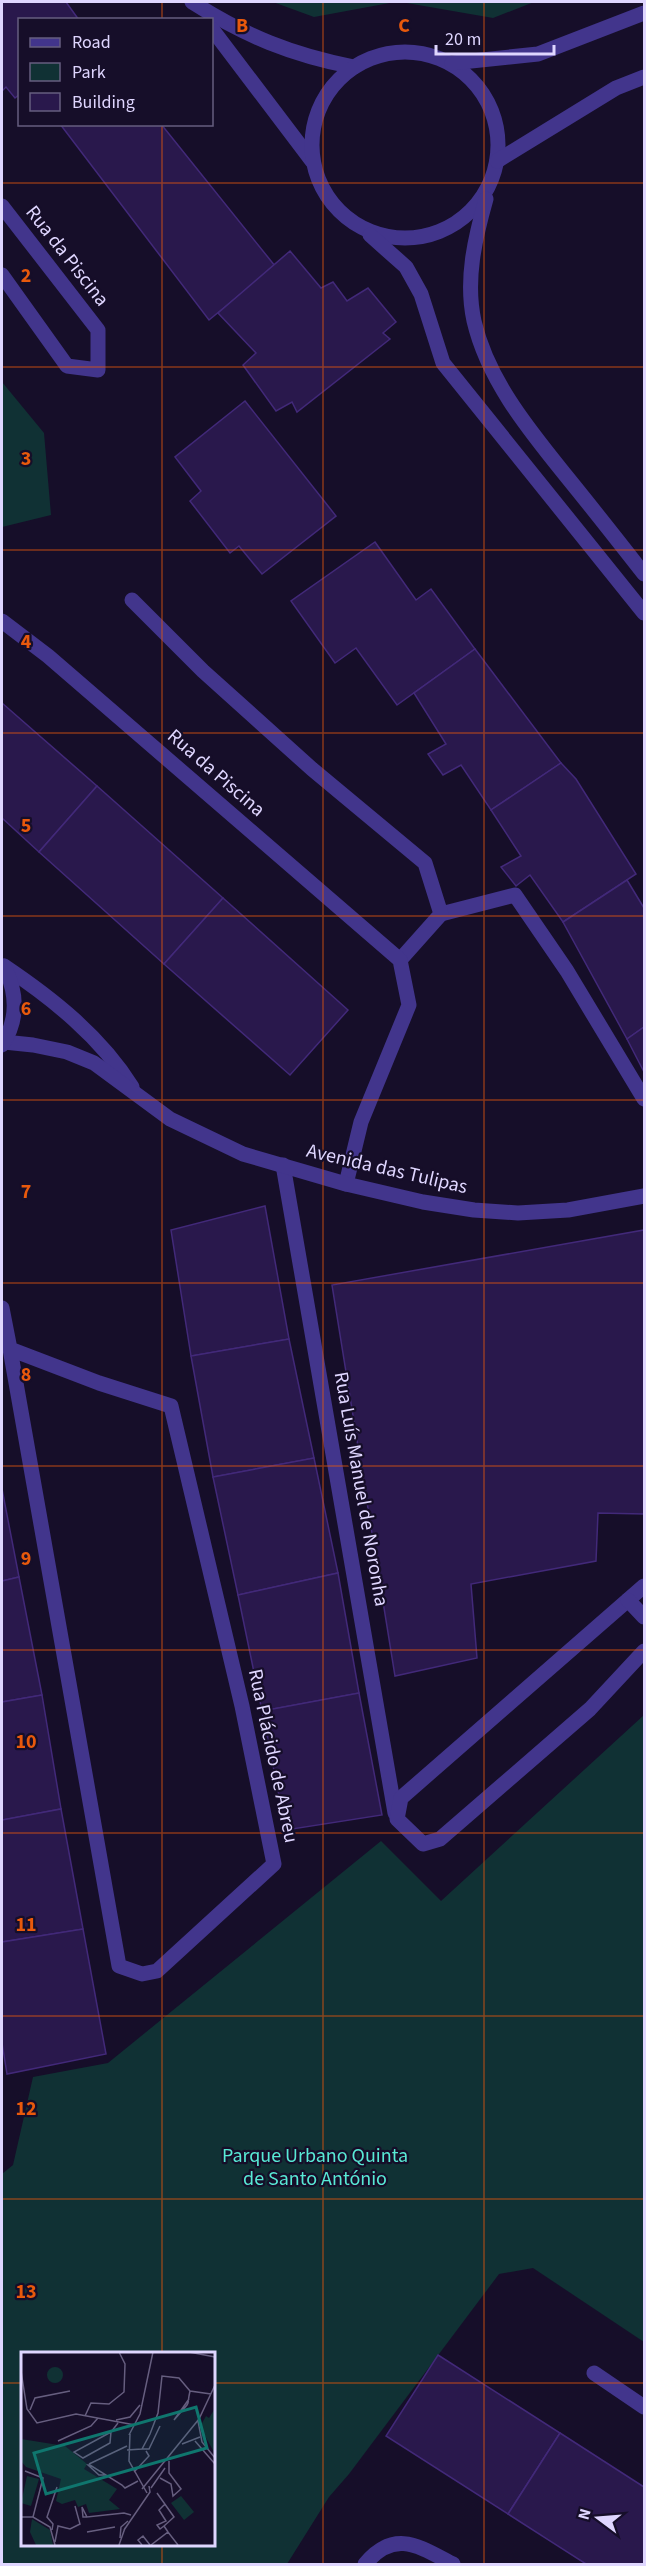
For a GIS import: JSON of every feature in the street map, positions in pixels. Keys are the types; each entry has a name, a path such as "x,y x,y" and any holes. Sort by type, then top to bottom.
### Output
{"street":[{"path":"192,2 204,18"},
{"path":"192,2 248,35 280,48 308,58 354,67"},
{"path":"452,63 538,54 645,13"},
{"path":"213,30 312,161 321,188 343,216 388,249 406,267 421,294 443,363 645,613"},
{"path":"312,161 313,130 324,100 334,84 354,67 383,54 423,53 452,63 482,90 494,117 497,161 476,232 471,273 474,320 483,350 510,401 531,432 645,574"},
{"path":"497,161 616,88 645,76"},
{"path":"363,229 397,239 431,236 450,227 476,207 492,179"},
{"name":"Rua da Piscina","path":"2,206 98,330 98,370 67,366 2,275"},
{"path":"132,600 203,671 304,762 425,863 441,914"},
{"name":"Rua da Piscina","path":"2,621 66,672 400,960"},
{"path":"346,1184 362,1122 409,1005 400,960 441,914 515,895 567,971 645,1099"},
{"path":"3,965 12,985 15,1004 12,1024 3,1043"},
{"name":"Avenida das Tulipas","path":"3,965 36,987 100,1044 117,1062 137,1094"},
{"name":"Avenida das Tulipas","path":"3,1043 33,1045 67,1052 94,1063 170,1119 243,1154 346,1184 423,1202 474,1210 518,1213 568,1210 645,1196"},
{"name":"Rua Luís Manuel de Noronha","path":"283,1165 397,1820"},
{"name":"Rua Plácido de Abreu","path":"2,1308 119,1966 142,1974 157,1971 274,1864 240,1695 171,1406 99,1383 10,1349"},
{"path":"645,1586 402,1798 397,1820 423,1844 440,1839 590,1709 645,1651"},
{"path":"628,1600 645,1617"},
{"path":"594,2373 645,2407"},
{"path":"365,2565 371,2557 389,2546 405,2542 426,2550 453,2565"}],"green space":[{"path":"273,2 395,2 314,17"},
{"path":"401,2 534,2 493,18"},
{"path":"2,382 44,433 51,515 2,527"},
{"name":"Parque Urbano Quinta de Santo António","path":"644,1715 644,2342 533,2268 499,2274 349,2474 329,2497 287,2564 2,2564 2,2174 13,2165 33,2077 108,2063 381,1841 441,1901"}],"building":[{"path":"2,2 66,2 78,18 18,18 18,96 15,98 6,87 2,91"},
{"path":"62,126 163,126 275,266 209,320"},
{"path":"290,251 321,288 333,282 347,301 368,288 396,322 383,333 390,339 297,412 292,402 276,411 243,365 256,353 218,313"},
{"path":"245,401 336,516 262,574 239,546 230,553 190,501 201,491 175,457"},
{"path":"375,542 416,600 431,589 475,649 397,705 356,648 335,663 291,601"},
{"path":"475,649 561,763 491,810 461,765 443,775 428,754 446,744 414,693"},
{"path":"2,703 97,786 39,852 2,818"},
{"path":"561,763 576,779 636,874 563,922 530,875 516,886 501,867 521,856 491,810"},
{"path":"97,786 223,898 164,964 39,852"},
{"path":"627,880 644,908 644,1027 627,1039 563,922"},
{"path":"223,898 348,1010 290,1075 164,964"},
{"path":"644,1027 644,1072 627,1039"},
{"path":"265,1206 289,1339 191,1356 171,1230"},
{"path":"644,1230 644,1514 598,1513 596,1561 471,1584 477,1658 395,1676 332,1285"},
{"path":"289,1339 314,1458 213,1477 191,1356"},
{"path":"314,1458 338,1573 238,1595 213,1477"},
{"path":"2,1489 19,1577 2,1581"},
{"path":"338,1573 359,1693 262,1711 238,1595"},
{"path":"19,1577 42,1695 2,1702 2,1581"},
{"path":"359,1693 382,1815 286,1830 262,1711"},
{"path":"42,1695 61,1809 2,1820 2,1702"},
{"path":"61,1809 83,1929 2,1942 2,1820"},
{"path":"83,1929 106,2054 7,2074 2,2043 2,1942"},
{"path":"438,2355 560,2433 508,2514 386,2436"},
{"path":"560,2433 644,2487 644,2564 586,2564 508,2514"}]}
